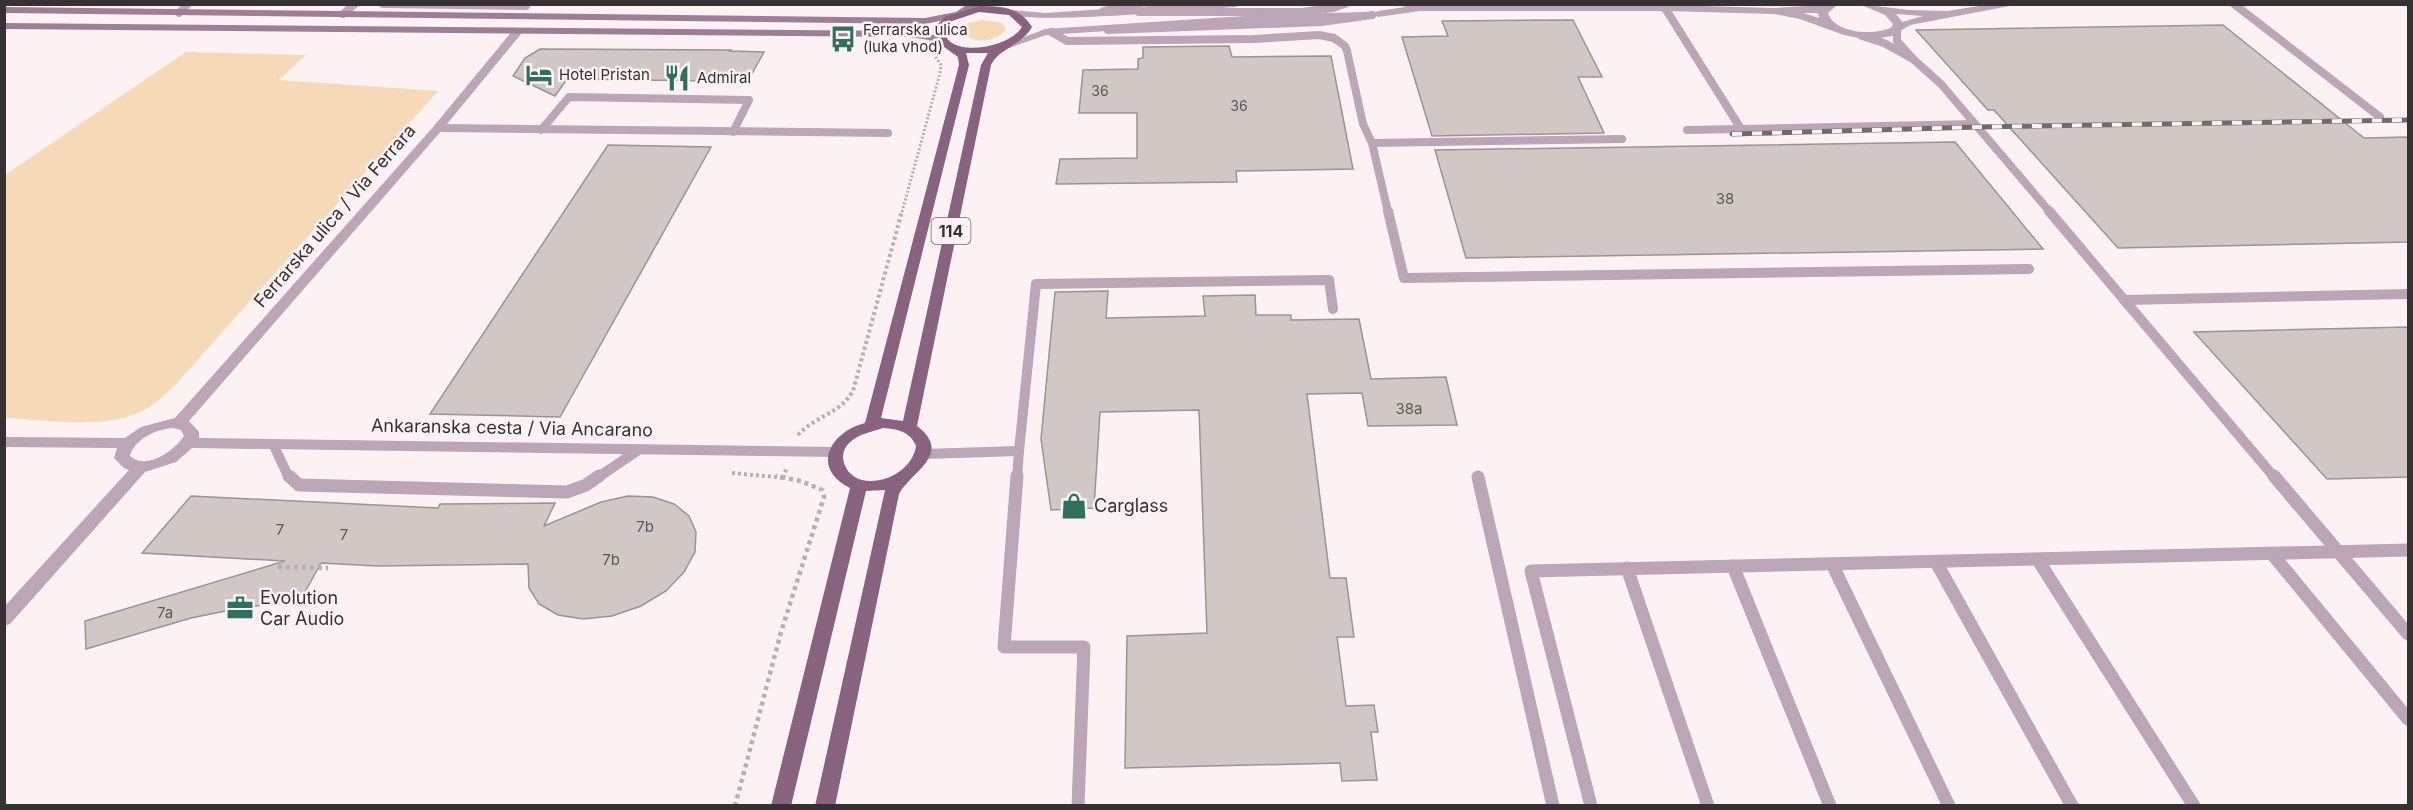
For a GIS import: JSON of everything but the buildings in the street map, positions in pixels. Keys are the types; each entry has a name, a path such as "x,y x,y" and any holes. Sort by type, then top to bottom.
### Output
{"main road":[{"path":"744,20 753,4"},
{"path":"959,14 976,4"},
{"path":"4,10 925,21 993,9 1008,9"},
{"name":"114","path":"909,428 986,65 995,52 1024,33 1027,27 1024,20 1008,9"},
{"name":"114","path":"872,424 964,65 963,56 939,35 939,28 944,22 959,14"},
{"path":"4,26 910,34 931,38 965,50 1008,45"},
{"path":"872,424 897,424 909,428 921,439 924,454 915,469 898,480 884,485 859,485 849,482 836,469 835,453 844,438 872,424"},
{"path":"825,806 891,494 898,480"},
{"path":"781,806 859,485"}],"street":[{"path":"1008,9 1030,16 1087,14 1136,8 1236,4"},
{"path":"1345,4 1353,12 1372,15 1386,10 1386,4"},
{"path":"1406,4 1420,8"},
{"path":"1864,4 1909,13 1948,14"},
{"path":"1774,11 1802,16 1859,35 1883,35 1906,23 2015,4"},
{"path":"1008,45 1051,32 1260,18 1372,15 1420,8 1665,8 1774,11 1810,10 1830,6"},
{"path":"1830,6 1823,12 1823,17 1836,27"},
{"path":"1875,7 1895,18 1898,24 1897,29"},
{"name":"Ferrarska ulica / Via Ferrara","path":"179,423 438,128 517,32"},
{"path":"169,423 179,423 187,425 192,436 189,443 173,457 141,466 125,463 122,458 123,451 128,443 146,430 169,423"},
{"path":"4,442 128,443"},
{"name":"Ankaranska cesta / Via Ancarano","path":"189,443 835,453"},
{"path":"4,619 141,466"}],"lane":[{"path":"179,12 188,4"},
{"path":"343,14 355,4"},
{"path":"383,4 526,5"},
{"path":"1136,8 1159,14 1221,11 1258,13 1327,10 1345,4"},
{"path":"2234,4 2380,117"},
{"path":"517,15 526,5"},
{"path":"1665,8 1741,129"},
{"path":"1897,29 1897,41 1941,84 2409,634"},
{"path":"1051,32 1067,41 1254,39 1319,35 1334,38 1345,46 1347,51 1363,124 1372,143 1404,278 2029,269"},
{"path":"1859,35 1884,43 1913,59"},
{"path":"541,130 569,97 749,100 733,132"},
{"path":"1687,130 1975,124"},
{"path":"438,128 888,134"},
{"path":"1372,143 1622,139"},
{"path":"1078,806 1084,647 1004,647 1018,451 1036,284 1329,280 1333,309"},
{"path":"2124,300 2409,294"},
{"path":"274,446 290,479 298,485 567,492 586,485 637,451"},
{"path":"924,454 1018,451"},
{"path":"1478,477 1552,806"},
{"path":"1591,806 1531,571 2409,550"},
{"path":"2273,555 2409,719"},
{"path":"2038,560 2194,806"},
{"path":"1936,562 2072,806"},
{"path":"1832,564 1950,806"},
{"path":"1733,566 1830,806"},
{"path":"1627,568 1708,806"}],"path":[{"path":"799,433 809,423 843,408 853,391 940,73 940,65 932,53"},
{"path":"732,473 795,479 811,483 822,490 824,497 781,632 735,806"},
{"path":"281,561 277,567 328,568"}],"shaded area":[{"path":"983,20 1002,23 1006,29 997,37 984,40 972,39 962,33 962,29 969,23"},
{"path":"186,52 306,55 279,80 438,91 176,384 155,403 132,415 97,422 5,418 5,175"}],"railway":[{"path":"1732,134 1978,127 2408,120"}],"place":[{"name":"Ferrarska ulica (luka vhod)","path":"843,39"},
{"name":"Hotel Pristan","path":"539,75"},
{"name":"Admiral","path":"677,78"},
{"name":"Carglass","path":"1074,506"},
{"name":"Evolution Car Audio","path":"240,608"}]}
